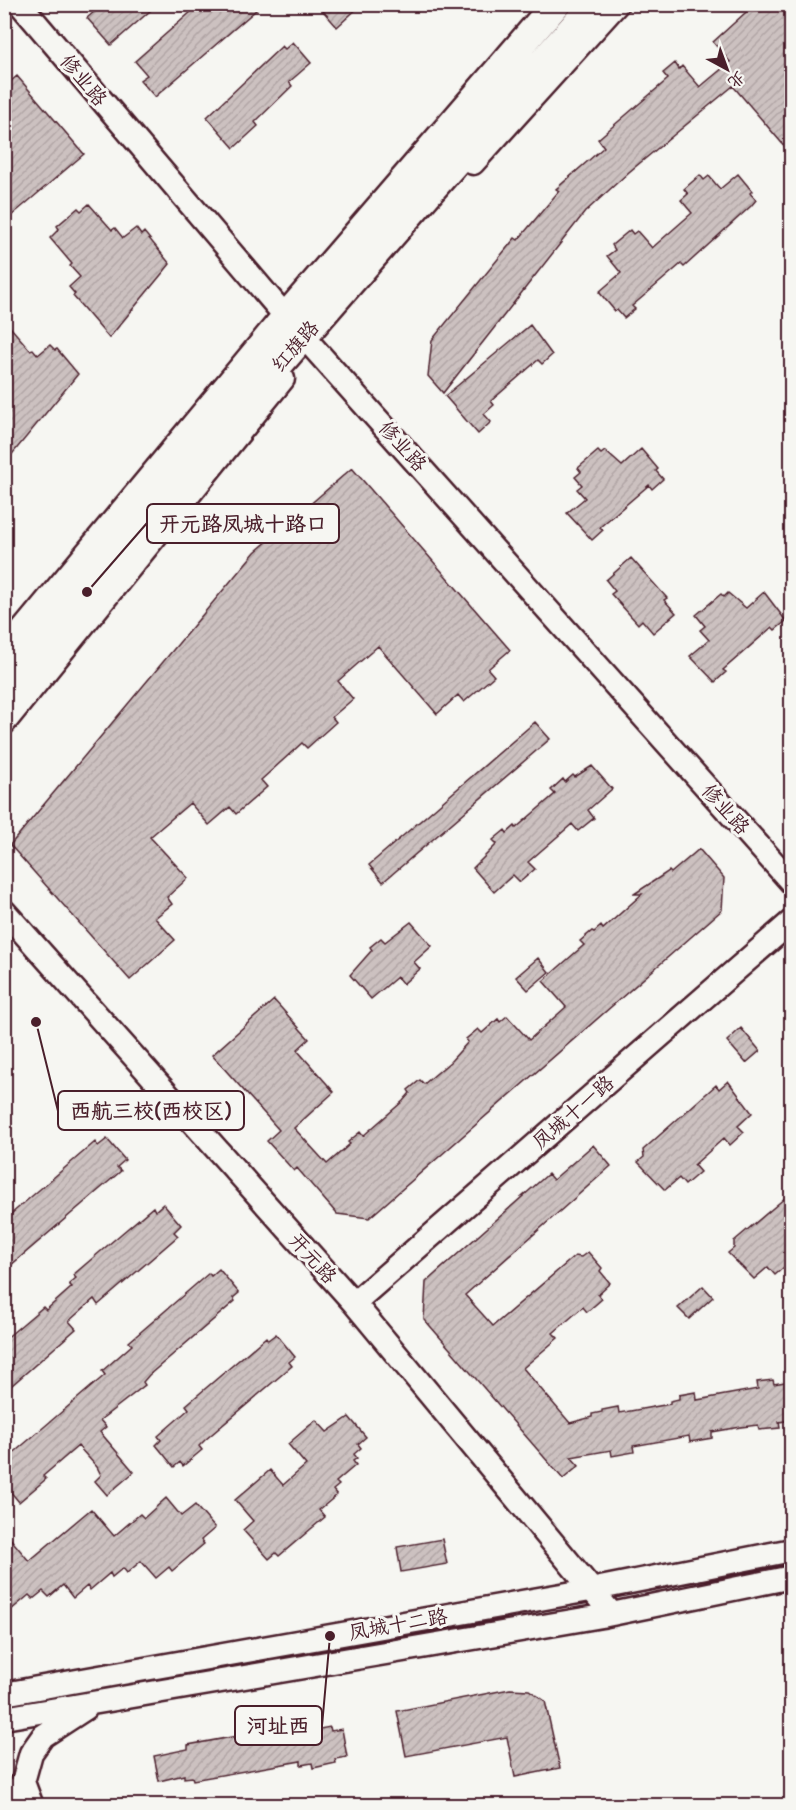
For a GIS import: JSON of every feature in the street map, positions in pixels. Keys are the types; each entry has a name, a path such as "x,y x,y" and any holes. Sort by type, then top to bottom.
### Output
{"main road":[{"name":"红旗路","path":"4,694 301,332 556,4"},
{"name":"红旗路","path":"4,657 301,332 594,4"}],"street":[{"name":"修业路","path":"20,4 301,332 792,883"},
{"path":"4,723 301,332 444,194 617,4"},
{"name":"开元路","path":"4,911 354,1304 612,1614"},
{"name":"凤城十一路","path":"354,1304 792,921"},
{"name":"凤城十二路","path":"4,1694 590,1590 792,1550"},
{"name":"凤城十二路","path":"4,1718 612,1614 792,1577"},
{"path":"32,1806 23,1782 31,1754 43,1736 97,1701"},
{"path":"4,1787 22,1806"}],"building":[{"path":"103,4 158,4 111,45 87,18"},
{"path":"200,4 263,4 155,97 140,80 147,75 135,61"},
{"path":"317,4 362,4 337,27"},
{"path":"755,4 792,4 792,155 733,86 629,172 585,212 443,393 428,376 432,340 515,238 518,240 559,191 556,189 604,147 598,139 668,79 663,73 675,63 679,69 682,66 700,87 730,62 713,42"},
{"path":"293,42 311,63 289,82 292,86 255,122 258,126 234,148 207,117 282,46 285,49"},
{"path":"17,76 84,154 4,222 4,87"},
{"path":"738,174 752,191 750,193 756,200 751,206 684,267 681,264 632,306 635,309 624,318 617,310 615,311 599,292 621,273 607,256 615,250 612,245 630,230 633,234 637,231 652,248 692,213 681,200 688,194 684,189 700,175 704,180 709,176 720,189"},
{"path":"89,204 112,230 115,228 123,238 136,228 141,235 144,232 170,264 109,338 73,296 75,294 69,287 80,277 50,238 59,229 57,226 78,208 81,211"},
{"path":"4,320 30,350 33,349 38,355 50,345 55,350 57,349 78,374 4,464"},
{"path":"530,325 552,355 542,364 538,360 491,401 494,405 484,414 491,422 478,434 445,396"},
{"path":"641,449 658,469 656,471 663,479 652,489 649,485 600,527 603,530 592,540 567,513 585,498 577,489 582,485 575,477 581,472 578,468 598,451 601,454 605,451 622,466"},
{"path":"352,468 510,650 488,669 494,676 464,702 458,695 437,714 378,646 338,681 353,699 332,717 336,722 307,748 302,743 261,780 267,787 236,814 230,807 209,825 190,803 150,837 188,878 167,897 172,904 155,918 175,940 130,980 10,845 255,552"},
{"path":"631,558 667,598 664,600 676,613 653,633 642,620 638,624 611,594 615,591 606,580"},
{"path":"764,592 786,621 775,630 772,627 723,670 726,672 715,682 690,656 709,640 700,630 705,626 696,615 721,594 724,597 728,593 746,608"},
{"path":"535,722 550,739 383,882 369,865"},
{"path":"592,766 612,789 588,810 594,818 578,831 572,824 528,862 535,869 520,882 513,875 494,892 473,868 497,844 493,840 505,830 507,833 515,826 516,828 555,794 551,790 563,779 565,782 573,775 575,777"},
{"path":"699,849 724,878 722,910 369,1218 337,1214 297,1168 294,1171 267,1141 279,1130 212,1055 274,1000 309,1039 297,1050 334,1092 294,1128 327,1164 360,1132 363,1136 403,1101 410,1093 408,1090 420,1080 424,1084 450,1062 468,1042 466,1039 478,1029 482,1033 498,1019 500,1022 507,1016 529,1040 566,1007 543,981 584,945 580,941 601,926 603,929 642,894 634,894 669,871 671,873"},
{"path":"411,922 432,946 414,962 420,969 403,984 397,977 371,999 350,975 372,950 370,947 381,938 385,942"},
{"path":"538,958 549,972 528,990 516,977"},
{"path":"741,1028 760,1051 746,1063 727,1041"},
{"path":"728,1081 752,1113 738,1126 744,1132 730,1145 724,1138 694,1165 700,1172 685,1185 679,1178 665,1190 638,1162 644,1157 643,1150 716,1085 719,1089"},
{"path":"107,1139 125,1160 117,1167 121,1171 4,1271 4,1220 95,1142 98,1146"},
{"path":"593,1145 611,1166 465,1295 493,1326 575,1256 581,1257 588,1252 602,1268 600,1271 610,1283 598,1294 602,1299 587,1312 583,1307 553,1333 558,1338 523,1368 570,1423 592,1417 592,1414 602,1412 602,1410 618,1407 619,1413 670,1404 670,1401 679,1399 679,1395 696,1392 697,1400 758,1389 757,1382 773,1380 774,1384 785,1382 785,1386 792,1384 792,1420 779,1422 780,1428 759,1430 758,1425 741,1427 712,1432 712,1438 690,1442 689,1436 633,1446 634,1452 612,1456 611,1450 571,1457 579,1466 563,1479 424,1319 426,1282 548,1174 553,1180"},
{"path":"792,1192 792,1260 775,1275 768,1267 754,1279 728,1253 734,1248 734,1241"},
{"path":"163,1204 181,1225 174,1232 178,1236 98,1305 94,1299 69,1321 76,1329 4,1392 4,1340 43,1307 46,1310 72,1287 69,1284 76,1278 73,1275 153,1207 155,1211"},
{"path":"219,1269 239,1293 233,1298 235,1301 149,1375 143,1382 145,1385 100,1420 106,1427 100,1432 134,1472 107,1495 95,1481 101,1475 97,1467 78,1446 43,1476 46,1479 19,1502 4,1484 4,1461 105,1375 102,1371 132,1345 129,1342 209,1273 211,1276"},
{"path":"703,1286 713,1297 689,1319 678,1308"},
{"path":"276,1334 295,1357 289,1362 292,1366 205,1440 199,1446 202,1450 183,1466 180,1462 174,1467 156,1445 161,1440 158,1436 189,1409 186,1405 266,1337 268,1340"},
{"path":"349,1417 366,1437 358,1444 361,1448 354,1454 357,1458 353,1461 356,1465 336,1482 339,1485 333,1490 337,1495 319,1510 325,1517 279,1556 276,1553 269,1559 243,1530 253,1521 235,1500 270,1470 283,1485 306,1465 288,1444 316,1420 327,1432"},
{"path":"166,1498 181,1516 195,1505 215,1528 201,1540 204,1544 172,1571 169,1567 156,1578 141,1561 127,1573 123,1568 112,1577 110,1573 90,1590 87,1586 73,1598 63,1585 49,1597 43,1591 33,1599 29,1595 4,1616 4,1531 29,1561 91,1509 114,1536 140,1514 144,1518"},
{"path":"442,1539 447,1564 401,1572 397,1547"},
{"path":"510,1689 529,1690 545,1701 560,1768 515,1777 507,1737 406,1756 397,1711"},
{"path":"287,1727 288,1731 297,1730 298,1733 330,1727 331,1731 342,1729 347,1757 335,1759 336,1763 313,1768 312,1763 301,1765 301,1761 193,1780 192,1777 184,1778 184,1775 159,1781 154,1756 188,1749 188,1745"}],"place":[{"name":"开元路凤城十路口","path":"87,592"},
{"name":"西航三校(西校区)","path":"36,1022"},
{"name":"河址西","path":"330,1636"}]}
